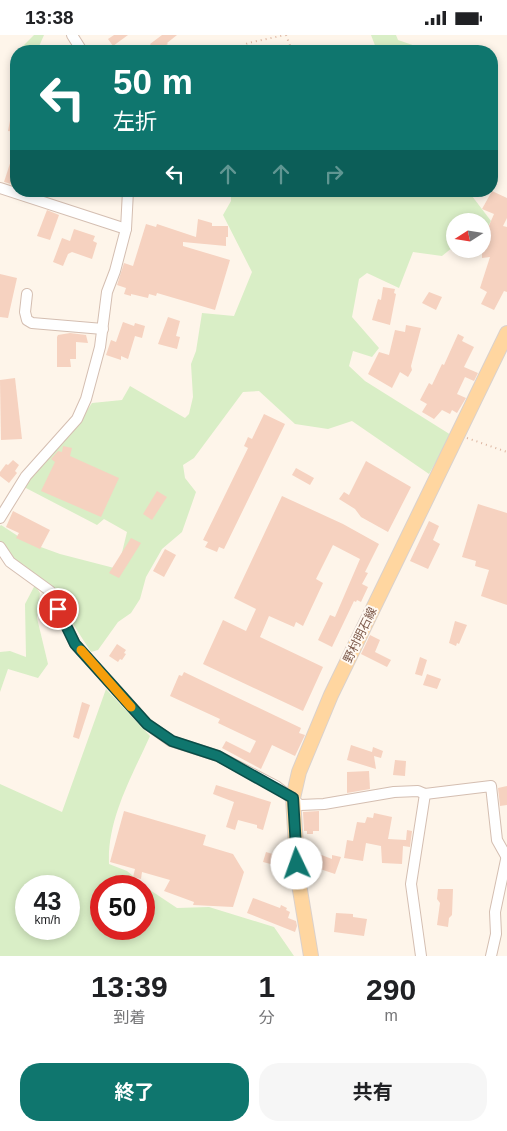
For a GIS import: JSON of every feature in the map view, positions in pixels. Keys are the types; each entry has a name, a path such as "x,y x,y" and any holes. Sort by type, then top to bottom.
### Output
{"main road":[{"name":"野村明石線","path":"311,956 298,878 293,798 299,772 331,695 507,333"}],"street":[{"path":"30,197 126,229"},
{"path":"0,518 26,476 77,419 88,391 100,347 106,292 115,271 126,229 128,197"},
{"path":"27,294 26,320 32,323 103,329"},
{"path":"0,547 10,562 50,591 75,644 147,724 172,741 218,756 293,798 300,805 324,804 394,793 418,791 425,794 491,786 497,840 506,855 496,912 496,934 491,956"},
{"path":"421,956 411,884 425,794"}],"path":[{"path":"244,45 286,35"},
{"path":"457,435 507,452"}],"green space":[{"path":"34,35 44,35 40,45 24,45"},
{"path":"371,35 396,35 398,40 413,45 375,45"},
{"path":"231,197 473,197 485,213 446,213 446,253 442,256 413,252 399,288 367,273 359,279 352,317 379,348 372,357 353,351 349,366 365,381 451,435 429,474 352,421 328,429 295,424 259,391 243,392 194,458 183,465 185,478 196,492 182,532 162,549 146,577 140,599 131,613 118,622 98,650 91,652 53,588 8,555 0,544 0,526 27,542 60,554 118,569 127,532 104,519 97,525 24,487 27,478 76,427 92,403 122,400 130,386 185,418 189,414 193,397 191,364 196,351 202,313 234,316 252,272 223,215 231,201"},
{"path":"35,585 40,593 37,618 48,664 38,678 8,669 0,692 0,652 10,651 26,657 25,604"},
{"path":"106,689 150,736 116,814 109,847 109,864 127,871 132,875 90,875 90,940 155,940 155,893 177,908 209,907 274,927 294,956 0,956 0,784 62,812"}],"building":[{"path":"114,35 128,35 114,45 108,39"},
{"path":"162,35 177,35 166,45 150,44"},
{"path":"10,163 10,184 4,182"},
{"path":"498,194 507,198 507,218 503,226 507,227 507,292 504,291 494,310 481,304 487,292 480,288 491,258 491,221 494,214 482,209 489,197 498,197"},
{"path":"47,210 59,215 50,240 37,236"},
{"path":"198,219 212,223 212,226 228,226 226,246 183,242 183,246 230,260 215,310 157,293 156,296 149,294 148,298 124,294 126,288 117,285 124,263 133,266 146,224 156,227 157,224 196,237"},
{"path":"74,229 95,236 93,241 97,243 92,259 72,252 68,254 63,266 53,262 62,238 70,241"},
{"path":"0,274 17,278 8,318 0,317"},
{"path":"383,287 395,289 394,293 396,294 390,325 372,320 378,299 381,300"},
{"path":"429,292 442,297 436,310 422,303"},
{"path":"168,317 180,321 176,336 180,337 177,349 158,344"},
{"path":"123,322 134,326 135,323 145,326 142,338 135,336 128,359 121,356 121,360 106,355 111,340 116,342"},
{"path":"406,325 421,328 411,366 412,370 408,377 400,372 392,388 368,374 379,352 389,355 395,330 405,332"},
{"path":"70,333 86,335 88,343 76,342 76,359 70,359 71,367 57,367 57,337 58,335"},
{"path":"458,334 464,337 462,341 474,347 464,367 478,373 474,381 465,377 457,394 466,398 457,413 452,410 450,414 442,410 434,419 422,412 427,404 420,400 429,383 432,385 442,364 444,365"},
{"path":"15,378 22,439 1,440 0,380"},
{"path":"264,414 285,424 224,549 219,547 217,552 205,547 208,542 203,540 248,448 244,446 248,437 252,439"},
{"path":"63,446 72,448 70,456 119,478 101,517 41,491 55,462 51,459 58,451 62,452"},
{"path":"13,460 19,465 15,471 17,473 9,483 0,476 0,472 6,464 8,465"},
{"path":"366,461 411,487 388,532 361,517 355,509 339,499 344,492 349,495"},
{"path":"296,468 314,478 310,485 292,475"},
{"path":"157,491 167,497 152,520 143,514"},
{"path":"282,496 343,524 379,544 365,572 368,573 362,584 368,587 361,602 354,601 332,647 318,640 330,615 335,617 360,559 333,545 316,579 323,583 303,626 296,622 294,627 269,616 260,637 323,667 303,711 203,664 223,620 246,631 256,609 234,598"},
{"path":"478,504 507,513 507,605 481,596 489,570 475,566 476,561 462,557"},
{"path":"13,511 50,530 40,549 16,538 19,533 6,527"},
{"path":"429,521 439,526 433,540 440,544 428,569 410,561"},
{"path":"131,538 141,543 119,578 109,573"},
{"path":"165,549 176,555 164,577 153,571"},
{"path":"455,621 467,625 459,644 457,643 456,646 449,643"},
{"path":"370,635 380,640 375,652 391,660 387,667 361,654"},
{"path":"117,644 126,650 122,660 120,659 118,662 109,656"},
{"path":"420,657 427,660 422,676 415,674"},
{"path":"184,672 301,728 299,733 305,735 295,756 272,745 261,769 222,748 226,741 250,753 256,741 218,723 220,719 170,696 179,675 182,676"},
{"path":"427,674 441,679 437,689 423,685"},
{"path":"82,702 90,705 79,739 73,737"},
{"path":"351,745 372,752 373,747 383,751 381,758 374,756 376,769 347,760"},
{"path":"395,760 406,761 405,776 393,775"},
{"path":"369,771 370,789 347,793 347,772"},
{"path":"216,785 271,802 263,830 257,828 257,825 238,820 235,830 226,827 234,802 213,794"},
{"path":"507,786 507,805 500,806 498,788"},
{"path":"124,811 206,835 203,845 233,854 244,872 233,907 193,905 194,902 164,891 170,880 142,872 142,875 134,875 135,869 110,862"},
{"path":"319,811 319,831 307,834 307,831 304,831 303,812"},
{"path":"374,813 392,817 388,839 406,840 407,830 412,831 410,847 403,846 402,864 382,863 381,846 366,843 363,861 344,858 347,840 353,841 357,822 365,823 367,817 373,818"},
{"path":"266,852 286,858 278,866 263,862"},
{"path":"319,854 332,859 332,855 341,857 335,874 314,867"},
{"path":"438,889 453,889 452,915 449,918 448,927 437,925 440,903 437,899"},
{"path":"253,898 280,908 281,905 287,908 286,910 290,912 288,918 296,921 295,932 247,913"},
{"path":"336,913 353,914 353,917 367,919 364,936 334,932"}],"slow traffic":[{"path":"81,650 131,707"}],"route":[{"path":"58,609 75,644 147,724 172,741 218,756 293,798 297,864"}]}
